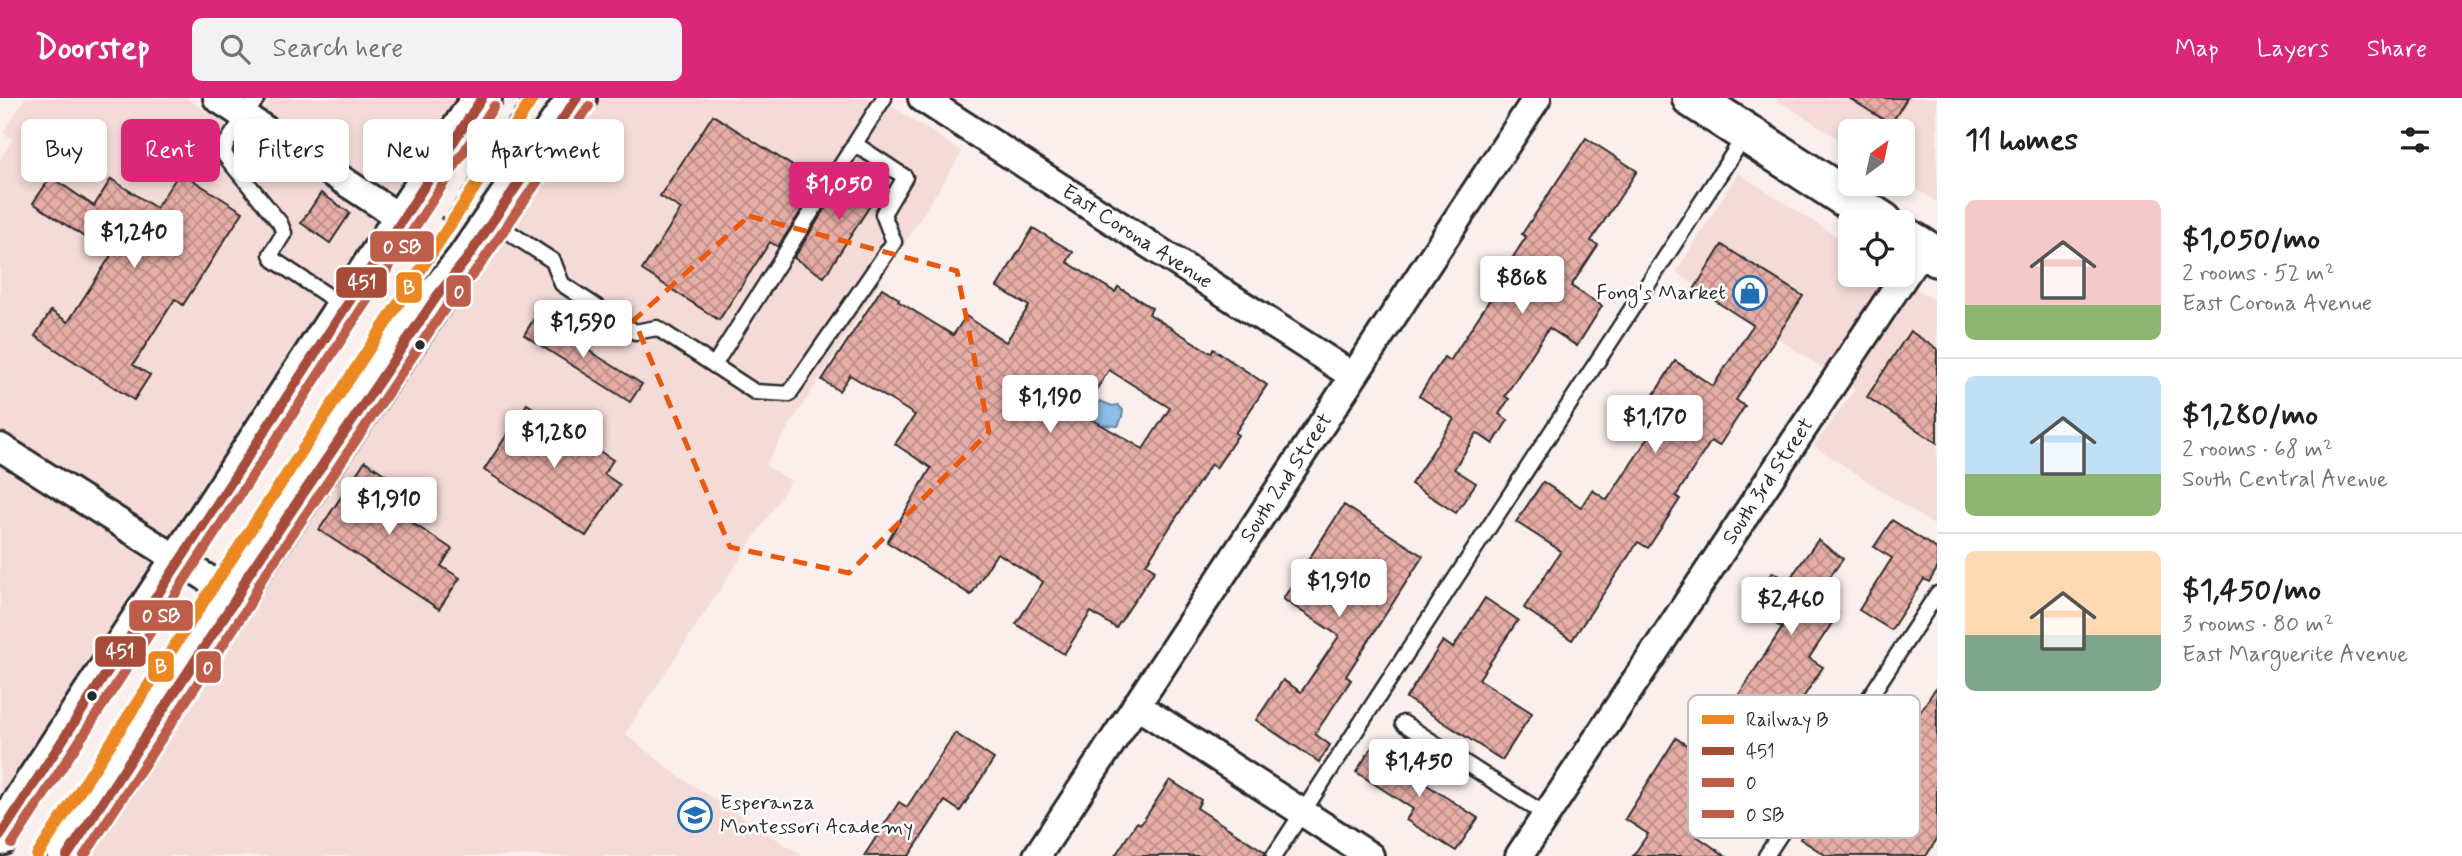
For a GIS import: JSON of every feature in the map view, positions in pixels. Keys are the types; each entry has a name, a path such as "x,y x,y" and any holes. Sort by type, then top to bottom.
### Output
{"main road":[{"path":"0,836 482,98"},
{"path":"67,856 256,564 437,296 492,222 576,98"},
{"path":"1692,98 1864,210"}],"street":[{"path":"217,98 251,107 402,219"},
{"name":"East Corona Avenue","path":"922,98 1353,376"},
{"name":"South 2nd Street","path":"1037,856 1537,98"},
{"name":"South 3rd Street","path":"1519,856 1921,247"},
{"path":"0,447 237,597"},
{"path":"1136,705 1370,856"}],"lane":[{"path":"714,365 884,98"},
{"path":"251,107 224,151 236,171 280,223 284,233 271,254 272,257 345,307"},
{"path":"1274,856 1746,134"},
{"path":"492,222 554,261 562,284 635,332 657,328 755,392 789,394 894,242 883,214 905,177 855,144"},
{"path":"1871,695 1937,594"},
{"path":"1403,723 1546,815"},
{"path":"1766,856 1778,838"}],"path":[{"path":"445,220 524,98"}],"highlighted area":[{"path":"749,216 957,271 989,432 849,573 730,547 634,320"}],"shaded area":[{"path":"25,98 186,98 219,119 121,119 121,182 220,182 220,120 234,128 234,182 349,182 349,119 257,119 271,98 463,98 449,119 363,119 363,182 408,182 0,810 0,159 13,140 3,132"},
{"path":"578,98 879,98 962,152 765,465 791,481 625,734 677,775 803,856 83,856 523,182 624,182 624,119 564,119"},
{"path":"1774,98 1937,98 1937,202 1915,188 1915,119 1838,119 1838,138"},
{"path":"1738,173 1838,237 1838,287 1914,287 1937,302 1937,527 1814,446 1855,389 1676,272"}],"water":[{"path":"1100,401 1112,406 1118,405 1123,410 1118,426 1098,425 1088,420 1089,412"}],"building":[{"path":"1849,98 1907,98 1894,119 1883,119"},
{"path":"713,115 819,183 778,247 770,242 719,320 642,270 681,209 660,196"},
{"path":"1586,138 1637,171 1591,241 1598,245 1571,286 1602,306 1577,346 1549,328 1505,396 1509,399 1499,414 1508,420 1493,444 1477,433 1454,469 1476,483 1456,513 1411,484 1454,419 1419,396 1444,357 1450,361 1526,237 1522,234"},
{"path":"858,167 884,184 824,277 794,258 835,193 839,196"},
{"path":"111,179 156,208 173,182 196,182 243,212 183,305 175,299 133,365 150,375 134,400 35,336 51,311 68,322 110,254 33,203 48,182 58,182 94,206"},
{"path":"321,193 350,213 330,243 301,223"},
{"path":"1033,228 1073,252 1067,262 1115,292 1118,287 1152,308 1149,314 1211,353 1213,349 1267,385 1235,433 1238,435 1216,468 1211,464 1146,564 1155,570 1116,628 1091,612 1064,654 1016,624 1043,582 1004,557 997,553 971,595 887,542 931,468 895,444 915,415 850,375 839,391 822,380 882,288 953,335 966,316 1006,342 1029,306 997,287","holes":["1109,370 1170,408 1143,449 1081,413"]},
{"path":"1722,245 1803,296 1736,400 1745,406 1719,446 1711,441 1676,496 1680,499 1648,548 1638,542 1572,640 1524,608 1561,551 1516,522 1543,482 1581,507 1592,490 1607,500 1666,411 1650,401 1675,361 1713,386 1753,325 1695,288"},
{"path":"535,317 642,384 630,402 524,335"},
{"path":"1910,331 1937,349 1937,443 1867,397"},
{"path":"527,404 613,460 604,474 620,485 586,536 484,470"},
{"path":"365,461 399,484 385,505 452,549 441,566 460,578 439,609 319,530"},
{"path":"1344,505 1423,556 1346,676 1351,680 1315,734 1330,745 1319,762 1256,720 1283,680 1301,692 1339,636 1283,599"},
{"path":"1892,520 1937,549 1937,569 1929,582 1924,579 1891,630 1859,610 1892,558 1874,547"},
{"path":"1818,540 1843,559 1814,598 1838,614 1809,658 1823,667 1805,695 1739,695 1782,628 1750,607 1773,572 1788,581"},
{"path":"1485,598 1518,620 1479,679 1532,713 1502,760 1406,698 1443,641 1453,648"},
{"path":"1937,686 1937,839 1926,856 1827,856 1800,839 1920,838 1920,712"},
{"path":"955,733 994,759 960,811 945,801 909,856 864,856 899,802 907,807"},
{"path":"1676,738 1688,746 1688,838 1699,838 1726,856 1633,856 1648,834 1625,819"},
{"path":"1374,744 1403,764 1401,768 1478,818 1456,851 1406,820 1413,809 1356,772"},
{"path":"1170,780 1201,800 1197,808 1265,852 1264,856 1115,856 1137,822 1141,824"}],"rail line":[{"name":"B","path":"37,856 533,98"}],"transit line":[{"name":"451","path":"0,836 482,98"},
{"name":"451","path":"67,856 237,597 248,575 437,296 466,260 577,98"},
{"path":"12,844 494,106"},
{"name":"0","path":"84,856 249,605 260,582 448,304 478,268 589,106"}],"place":[{"name":"Fong's Market","path":"1750,293"},
{"name":"Esperanza Montessori Academy","path":"695,815"}]}
